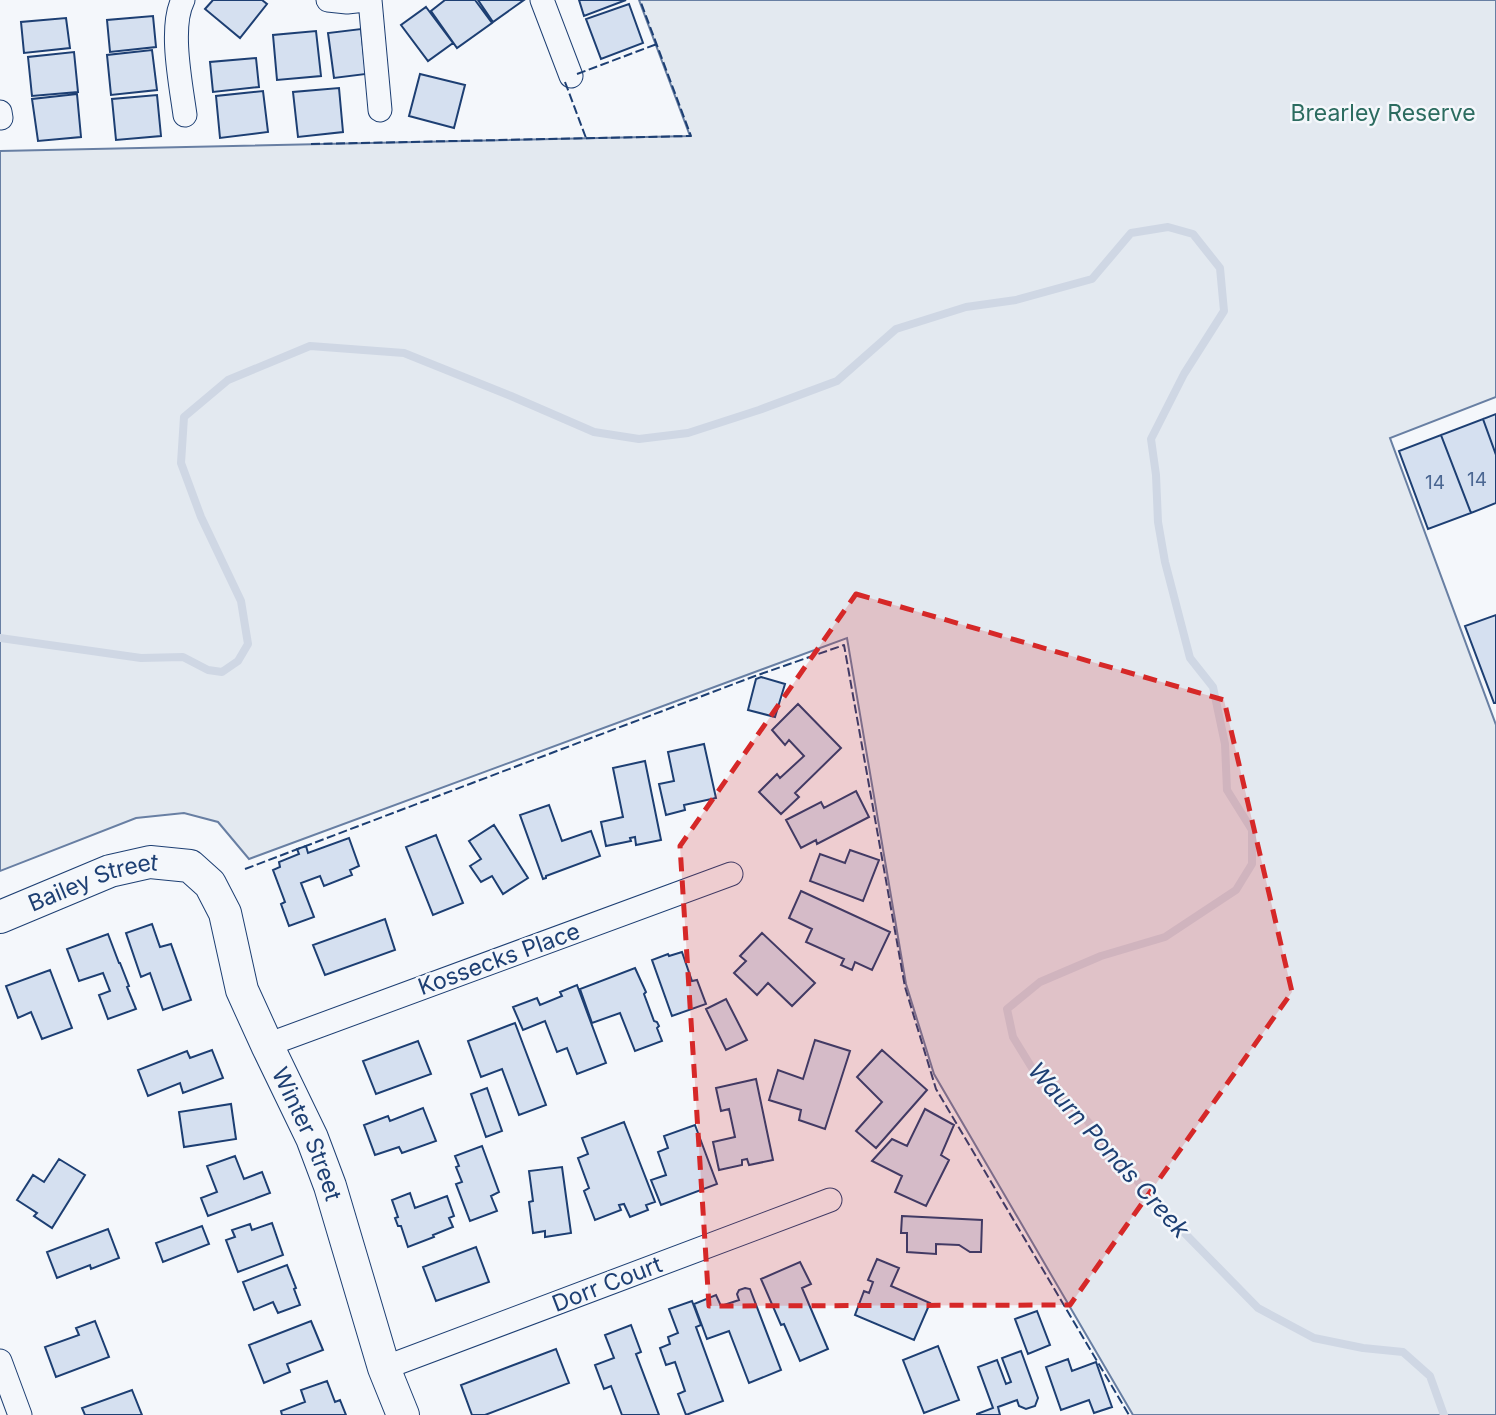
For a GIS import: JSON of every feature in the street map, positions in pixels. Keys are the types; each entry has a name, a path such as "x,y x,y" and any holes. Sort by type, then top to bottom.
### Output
{"street":[{"path":"183,0 178,10 176,27 185,115"},
{"path":"328,0 367,0 380,110"},
{"path":"542,0 571,76"},
{"path":"0,112 1,118"},
{"name":"Bailey Street","path":"0,917 110,872 150,862 190,866"},
{"name":"Winter Street","path":"190,866 210,884 225,913 242,990 312,1138 330,1186 384,1368 403,1415"},
{"name":"Kossecks Place","path":"267,1045 731,874"},
{"name":"Dorr Court","path":"384,1368 830,1200"},
{"path":"0,1361 20,1415"}],"highlighted area":[{"path":"856,594 1224,700 1292,992 1070,1305 709,1306 680,846"}],"green space":[{"name":"Brearley Reserve","path":"639,0 1496,0 1496,397 1390,438 1496,725 1496,1415 1133,1415 934,1074 906,984 847,638 249,859 218,822 184,813 136,818 0,871 0,151 690,136"}],"building":[{"path":"213,0 262,0 267,4 240,38 205,9"},
{"path":"445,0 475,0 492,23 457,48 431,11"},
{"path":"478,0 524,0 493,22"},
{"path":"579,0 626,0 584,16"},
{"path":"629,4 643,43 601,59 586,19"},
{"path":"426,7 453,43 428,61 401,25"},
{"path":"153,16 156,47 110,52 107,20"},
{"path":"66,18 70,48 24,53 21,22"},
{"path":"361,29 366,74 334,78 328,33"},
{"path":"316,31 321,76 277,80 273,35"},
{"path":"152,50 157,90 111,95 107,55"},
{"path":"74,52 78,92 32,96 28,57"},
{"path":"256,58 259,87 213,92 210,62"},
{"path":"420,74 465,85 454,128 409,116"},
{"path":"339,88 343,132 298,137 293,92"},
{"path":"263,91 268,132 220,138 216,96"},
{"path":"77,94 81,137 38,141 32,99"},
{"path":"157,95 161,136 116,140 112,99"},
{"path":"1496,414 1496,455 1483,419"},
{"path":"1483,419 1496,455 1496,503 1471,513 1441,435"},
{"path":"1441,435 1471,513 1428,529 1399,451"},
{"path":"1496,615 1496,703 1494,703 1465,626"},
{"path":"761,677 785,684 775,717 748,710 756,679"},
{"path":"798,704 841,748 795,793 799,797 781,814 759,792 777,774 780,778 804,756 789,740 785,745 772,730"},
{"path":"704,744 716,798 684,805 685,810 666,815 659,784 674,781 668,752"},
{"path":"645,761 661,840 636,845 635,837 630,838 631,841 606,846 601,822 623,817 613,768"},
{"path":"856,791 869,817 817,844 816,840 801,848 786,820 821,802 824,808"},
{"path":"549,805 562,841 591,831 600,856 543,879 520,815"},
{"path":"494,825 528,878 503,894 492,876 481,882 470,866 481,859 469,841"},
{"path":"436,835 463,903 433,915 406,847"},
{"path":"349,838 359,866 350,870 352,875 324,886 320,876 301,883 314,917 289,926 281,904 285,902 273,870 280,867 279,862 299,854 297,849 306,846 308,853"},
{"path":"850,850 879,860 863,901 810,881 820,854 845,863"},
{"path":"801,891 890,932 872,970 855,962 852,970 841,965 844,959 806,942 812,929 789,918"},
{"path":"385,919 395,950 325,975 313,945"},
{"path":"152,924 160,947 171,944 191,1000 163,1010 150,973 141,977 126,933"},
{"path":"762,933 815,983 792,1006 768,983 757,995 734,973 746,961 740,956"},
{"path":"108,934 136,1009 108,1019 99,995 110,991 103,973 79,981 67,949"},
{"path":"682,952 692,981 697,980 706,1004 672,1016 652,960"},
{"path":"635,968 646,992 644,994 654,1021 659,1026 657,1028 662,1041 635,1051 620,1013 592,1023 580,989"},
{"path":"50,970 72,1028 42,1039 31,1012 18,1018 6,986"},
{"path":"577,985 606,1063 577,1074 567,1048 557,1052 545,1021 523,1030 513,1007 537,998 540,1005 562,996 560,992"},
{"path":"726,999 747,1040 726,1050 706,1009"},
{"path":"515,1023 546,1105 519,1115 502,1069 481,1077 468,1041"},
{"path":"815,1040 850,1051 825,1129 799,1120 801,1110 769,1100 778,1070 803,1079"},
{"path":"418,1041 431,1074 376,1094 363,1061"},
{"path":"212,1050 223,1078 183,1093 180,1083 148,1096 138,1070 187,1051 190,1058"},
{"path":"882,1050 927,1090 876,1148 856,1131 882,1102 857,1077"},
{"path":"756,1079 773,1160 749,1165 747,1159 742,1160 742,1165 719,1170 713,1142 735,1137 729,1109 721,1111 716,1088"},
{"path":"487,1088 502,1131 486,1137 471,1094"},
{"path":"231,1104 236,1139 184,1147 179,1112"},
{"path":"423,1108 436,1141 402,1153 399,1147 375,1155 364,1125 388,1116 390,1121"},
{"path":"925,1109 954,1125 941,1155 949,1160 926,1206 895,1192 902,1176 872,1161 892,1139 907,1146"},
{"path":"624,1122 655,1202 646,1205 648,1210 630,1217 624,1204 619,1205 621,1210 595,1220 584,1191 589,1188 578,1158 588,1154 582,1138"},
{"path":"695,1125 717,1184 661,1205 651,1180 666,1175 658,1152 668,1148 664,1136"},
{"path":"482,1146 499,1192 491,1196 497,1211 470,1221 456,1184 462,1182 455,1156"},
{"path":"235,1156 244,1179 262,1172 270,1193 208,1216 201,1198 217,1192 207,1166"},
{"path":"59,1159 85,1175 52,1228 34,1216 37,1213 17,1200 33,1175 44,1182"},
{"path":"562,1167 571,1233 545,1237 545,1231 533,1233 529,1171"},
{"path":"410,1193 415,1208 447,1196 454,1216 449,1218 453,1227 408,1247 401,1226 398,1226 395,1218 398,1217 392,1200"},
{"path":"902,1216 982,1220 981,1252 970,1252 959,1245 936,1244 936,1254 907,1252 907,1233 901,1233"},
{"path":"272,1223 283,1255 238,1272 226,1240 235,1237 232,1230 250,1224 252,1230"},
{"path":"202,1226 209,1244 163,1262 156,1243"},
{"path":"108,1229 119,1258 91,1269 90,1265 57,1278 47,1252"},
{"path":"476,1247 489,1282 436,1301 423,1267"},
{"path":"877,1259 899,1268 891,1286 930,1303 914,1340 855,1315 864,1291 869,1293 873,1282 868,1280"},
{"path":"800,1262 811,1284 802,1288 828,1349 800,1361 761,1279"},
{"path":"287,1265 300,1305 278,1313 273,1302 254,1310 243,1282"},
{"path":"750,1289 781,1370 749,1383 729,1331 707,1339 694,1304 716,1295 721,1306 739,1300 739,1290"},
{"path":"692,1301 701,1325 696,1327 723,1401 686,1415 678,1394 685,1391 675,1362 666,1365 660,1348 670,1344 668,1337 678,1333 669,1309"},
{"path":"1037,1311 1050,1345 1028,1354 1015,1319"},
{"path":"95,1321 109,1357 56,1377 45,1347 79,1335 76,1328"},
{"path":"311,1321 323,1350 287,1364 290,1372 264,1383 249,1345"},
{"path":"631,1325 641,1352 636,1354 659,1415 622,1415 611,1386 604,1389 595,1365 614,1358 605,1335"},
{"path":"938,1346 959,1400 924,1413 903,1360"},
{"path":"556,1349 569,1383 485,1415 472,1415 461,1385"},
{"path":"1021,1351 1038,1398 1035,1406 1026,1409 1019,1406 1017,1400 998,1407 1000,1415 977,1415 993,1408 978,1367 997,1360 1006,1384 1011,1382 1002,1358"},
{"path":"1068,1359 1072,1371 1096,1362 1112,1407 1094,1413 1089,1400 1061,1410 1046,1367"},
{"path":"327,1381 335,1402 340,1400 346,1415 282,1415 281,1411 305,1402 301,1390"},
{"path":"132,1390 142,1415 85,1415 82,1408"}],"waterway":[{"name":"Waurn Ponds Creek","path":"0,638 141,658 183,657 208,670 222,672 238,661 248,644 241,601 201,517 181,463 184,417 228,380 310,346 404,353 594,432 639,439 688,433 837,381 896,329 966,307 1016,300 1092,279 1131,233 1168,227 1193,234 1220,268 1224,311 1184,374 1151,439 1158,522 1165,562 1190,658 1213,687 1225,744 1227,790 1252,830 1252,864 1236,890 1165,937 1101,956 1040,982 1007,1009 1013,1037 1037,1076 1084,1117 1159,1207 1258,1308 1314,1338 1363,1348 1403,1352 1430,1376 1444,1415"}],"fence":[{"path":"311,144 691,136 640,0"},
{"path":"577,74 657,44"},
{"path":"565,82 586,138"},
{"path":"245,869 755,676 844,645 905,987 936,1089 1129,1415"}]}
